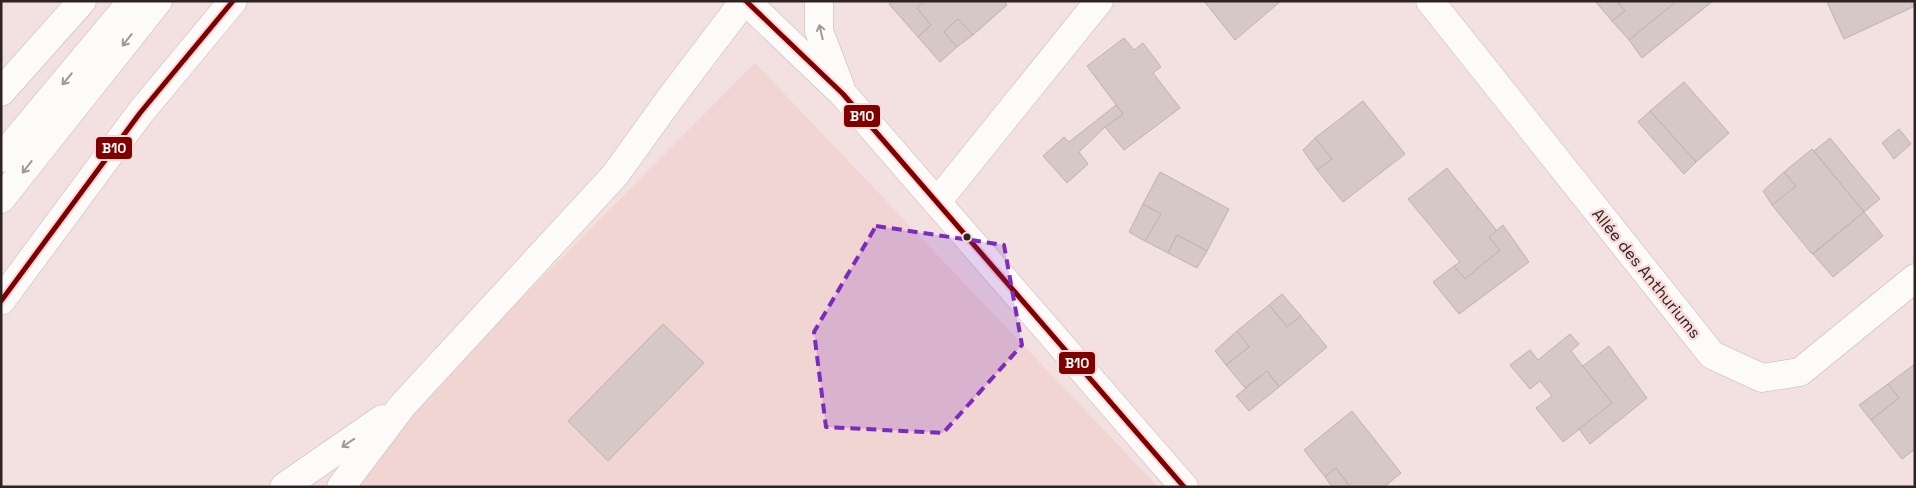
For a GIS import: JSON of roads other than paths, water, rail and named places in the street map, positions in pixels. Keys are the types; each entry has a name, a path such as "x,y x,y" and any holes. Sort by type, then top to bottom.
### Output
{"main road":[{"path":"1,92 82,1"},
{"path":"1,158 132,1"},
{"path":"1,199 158,1"},
{"path":"1,300 140,112 233,1"},
{"path":"341,487 402,406 615,175 669,100 745,1 843,94 1184,487"},
{"path":"819,1 819,31 843,94"},
{"path":"937,202 1099,1"},
{"name":"Allée des Anthuriums","path":"1430,1 1712,355 1762,378 1800,372 1915,278"},
{"path":"284,487 402,406"}]}
